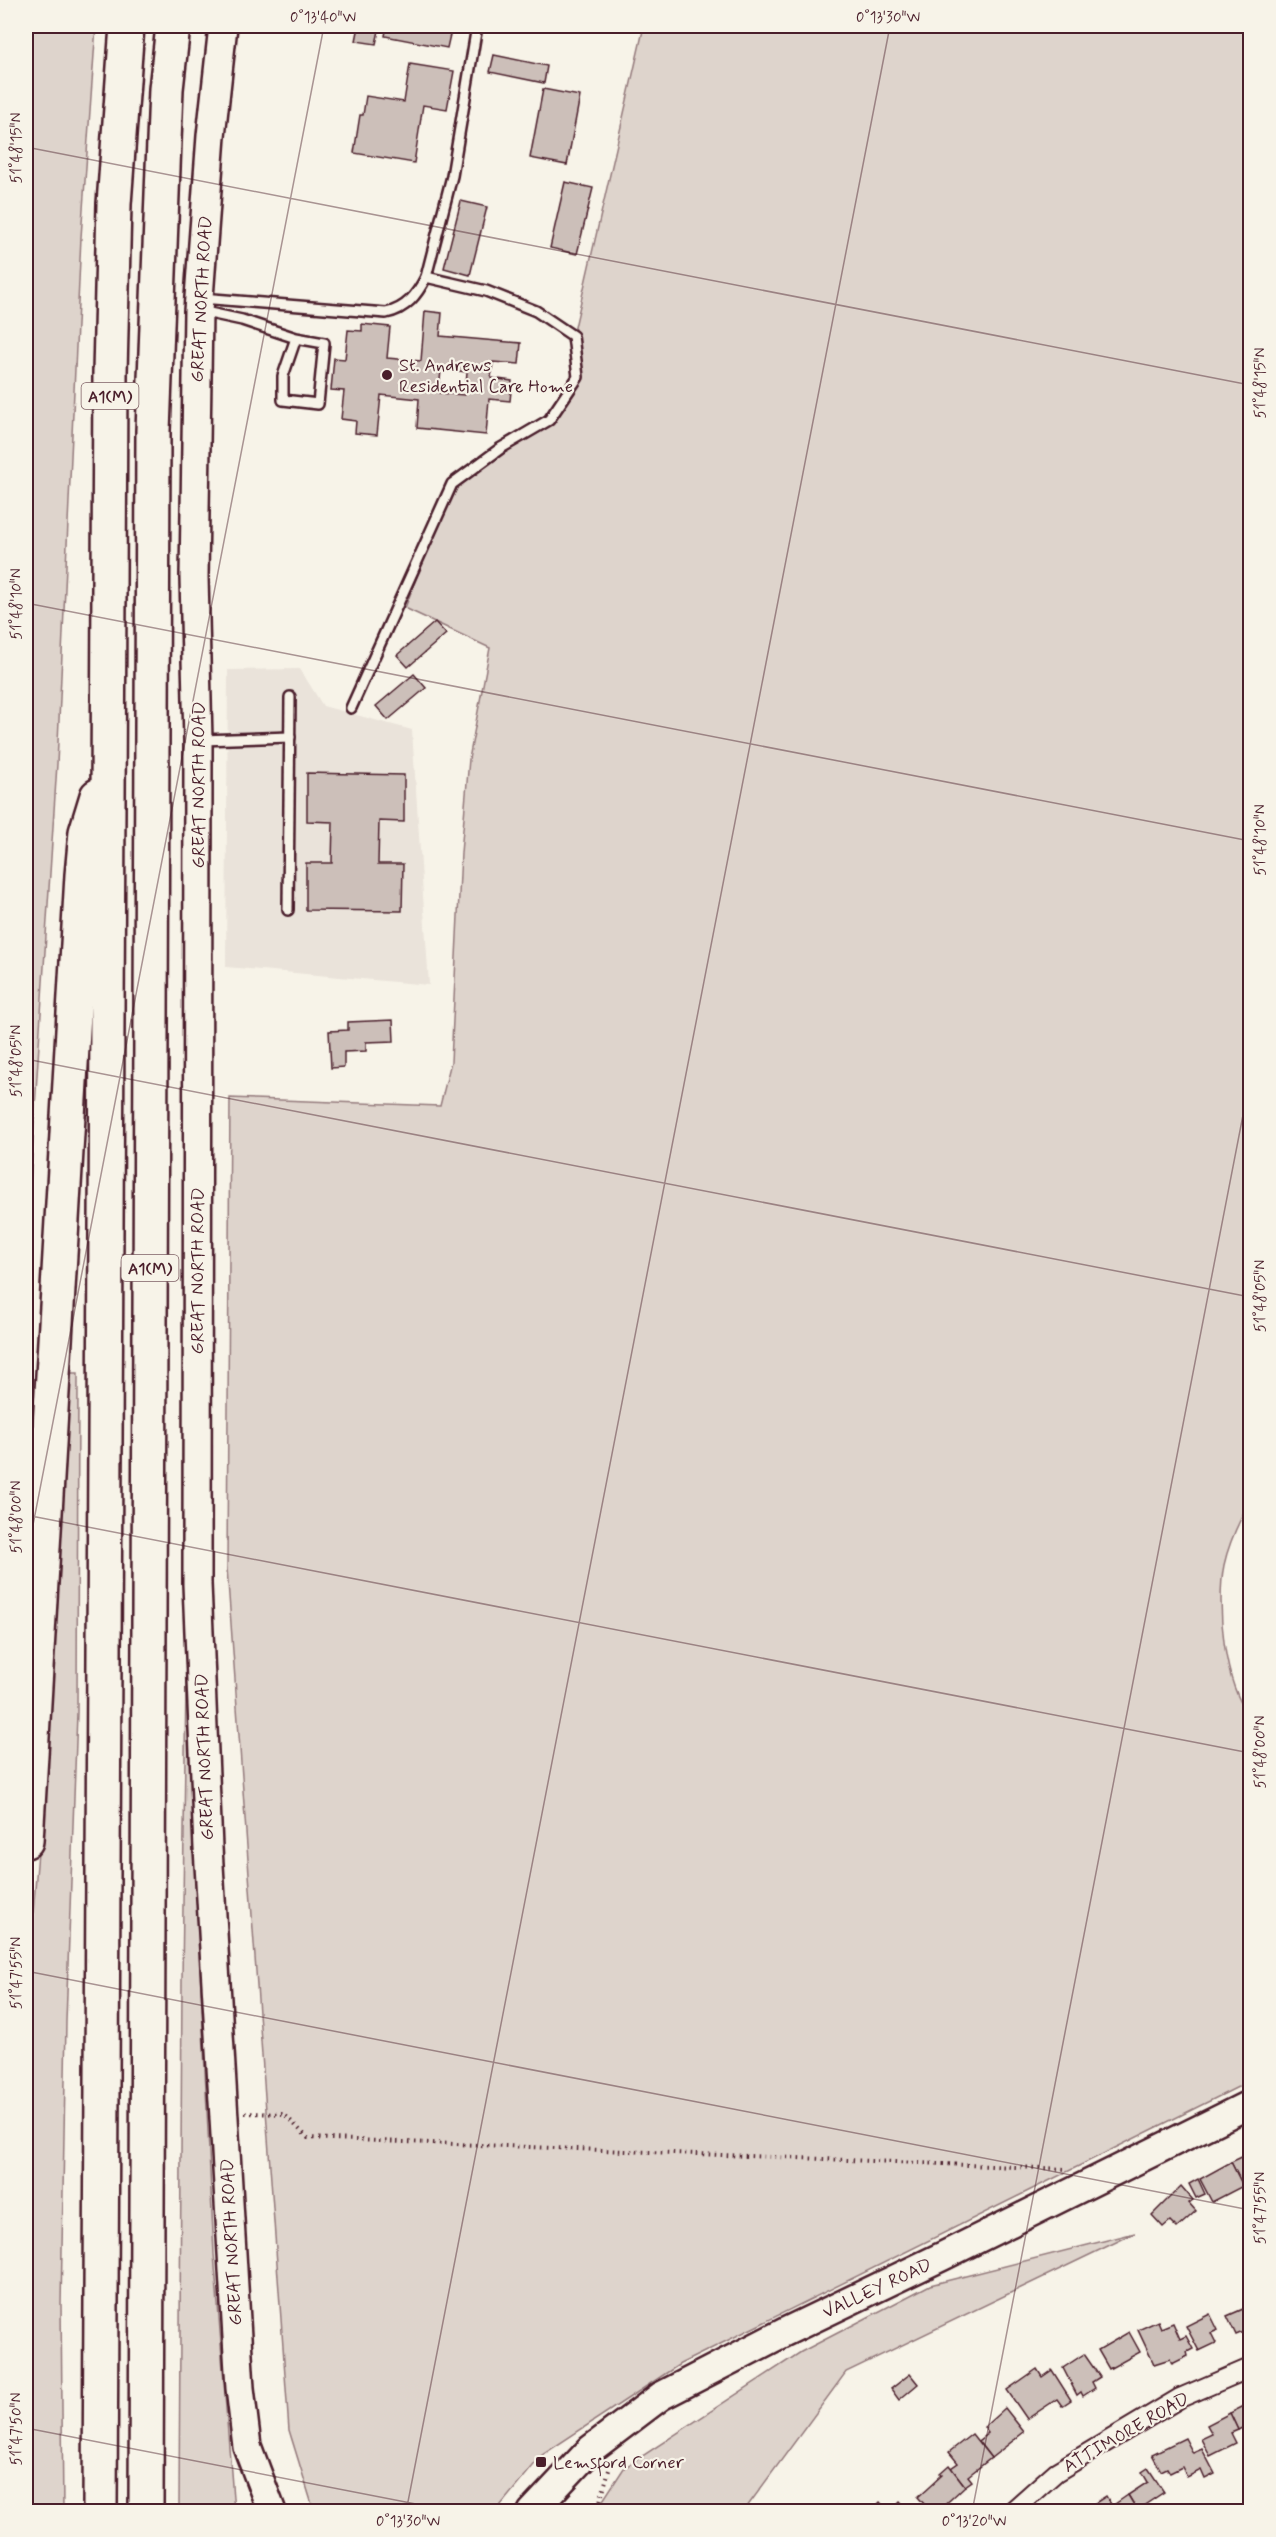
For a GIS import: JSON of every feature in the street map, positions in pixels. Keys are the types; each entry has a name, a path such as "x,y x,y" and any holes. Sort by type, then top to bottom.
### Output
{"highway":[{"name":"A1(M)","path":"100,2511 110,373 113,227 128,26"},
{"name":"A1(M)","path":"146,2511 153,431 164,146 172,26"},
{"name":"A1(M)","path":"26,1841 82,875 86,832 110,754"}],"main road":[{"name":"GREAT NORTH ROAD","path":"223,26 211,136 198,304 194,577 198,741 197,1584 208,1848 242,2400 247,2446 272,2511"},
{"name":"VALLEY ROAD","path":"532,2511 591,2449 661,2396 713,2367 1251,2104"}],"street":[{"name":"ATTIMORE ROAD","path":"1011,2511 1056,2472 1180,2398 1251,2368"}],"lane":[{"path":"198,304 386,313 399,310 407,304 419,291 426,277 452,176 477,26"},
{"path":"351,708 452,483 501,448 549,420 578,377 573,336 536,311 486,291 426,277"},
{"path":"198,304 296,338 324,343 318,404 283,400 283,376 296,338"},
{"path":"288,910 290,697"},
{"path":"198,741 290,737"}],"path":[{"path":"224,2114 284,2114 308,2139 1071,2169 1098,2180"},
{"path":"597,2511 622,2424"}],"shaded area":[{"path":"26,26 96,26 81,237 57,764 26,1247"},
{"path":"644,26 1250,26 1250,1501 1226,1556 1221,1601 1228,1665 1241,1702 1250,1716 1250,2081 680,2364 542,2455 496,2511 314,2511 289,2430 227,1568 230,1098 440,1106 451,1062 461,853 469,759 490,648 405,608 452,484 549,420 578,377 573,336"},
{"path":"300,669 323,706 412,730 429,985 226,967 228,670"},
{"path":"64,1373 78,1373 77,1713 66,2021 61,2305 63,2511 26,2512 26,2000 41,1815"},
{"path":"186,1681 214,2254 234,2511 179,2511"},
{"path":"1135,2233 846,2372 744,2511 596,2511 624,2468 801,2352 930,2285"}],"building":[{"path":"359,26 380,26 376,44 356,41"},
{"path":"387,26 452,26 447,48 385,36"},
{"path":"511,26 540,26 539,30"},
{"path":"494,55 547,66 544,83 490,72"},
{"path":"410,64 454,71 447,109 423,105 414,163 354,153 360,115 363,115 366,96 404,102"},
{"path":"543,89 580,96 567,165 530,158"},
{"path":"565,182 593,188 577,254 550,248"},
{"path":"461,201 487,207 470,275 444,268"},
{"name":"St. Andrews Residential Care Home","path":"425,311 442,313 440,336 521,343 519,364 493,362 491,378 512,381 510,401 489,399 486,435 417,428 419,399 381,395 377,435 355,433 356,421 341,419 344,391 331,390 334,358 345,359 348,330 362,331 362,324 390,327 387,358 421,361","holes":["441,369 467,372 465,395 439,393"]},
{"path":"435,622 446,634 408,667 397,655"},
{"path":"414,674 426,688 388,720 376,706"},
{"path":"307,773 404,775 404,822 379,821 378,864 403,864 402,911 306,910 306,863 332,863 333,822 307,821"},
{"path":"393,1020 394,1041 366,1042 366,1051 344,1052 344,1067 331,1068 329,1031 348,1030 348,1022"},
{"path":"1250,2153 1250,2182 1243,2186 1231,2162"},
{"path":"1231,2162 1243,2186 1212,2202 1200,2179"},
{"path":"1198,2179 1205,2194 1196,2198 1189,2184"},
{"path":"1181,2186 1193,2200 1189,2203 1196,2211 1177,2228 1170,2221 1163,2227 1152,2215"},
{"path":"1250,2306 1250,2329 1236,2335 1227,2316"},
{"path":"1210,2314 1218,2330 1211,2333 1216,2343 1199,2351 1186,2326"},
{"path":"1158,2321 1161,2328 1173,2323 1180,2339 1186,2336 1193,2349 1187,2352 1188,2356 1172,2364 1170,2359 1154,2364 1138,2330"},
{"path":"1129,2332 1140,2352 1109,2369 1098,2350"},
{"path":"1084,2354 1100,2377 1092,2382 1095,2388 1083,2396 1081,2392 1077,2395 1063,2368"},
{"path":"1037,2369 1042,2377 1052,2370 1071,2400 1062,2406 1057,2399 1027,2419 1007,2390"},
{"path":"910,2374 918,2384 899,2400 891,2389"},
{"path":"1250,2403 1250,2424 1238,2430 1230,2413"},
{"path":"1005,2408 1024,2432 991,2458 978,2441 988,2433 984,2427"},
{"path":"1230,2413 1238,2430 1231,2433 1236,2443 1210,2456 1201,2439 1212,2434 1207,2425"},
{"path":"972,2434 991,2458 968,2476 972,2481 965,2486 951,2468 958,2463 949,2452"},
{"path":"1185,2438 1193,2453 1202,2449 1215,2474 1205,2479 1201,2470 1187,2477 1182,2467 1170,2473 1167,2468 1161,2471 1152,2454"},
{"path":"949,2465 965,2486 937,2512 931,2512 918,2497 942,2475 940,2473"},
{"path":"1148,2468 1164,2492 1137,2510 1128,2495 1148,2482 1142,2472"},
{"path":"1128,2495 1137,2510 1135,2512 1093,2512 1089,2507 1106,2496 1112,2506"},
{"path":"880,2502 889,2512 870,2512"},
{"path":"900,2502 907,2510 905,2512 890,2512"}],"place":[{"name":"St. Andrews Residential Care Home","path":"387,375"},
{"name":"Lemsford Corner","path":"541,2462"}]}
